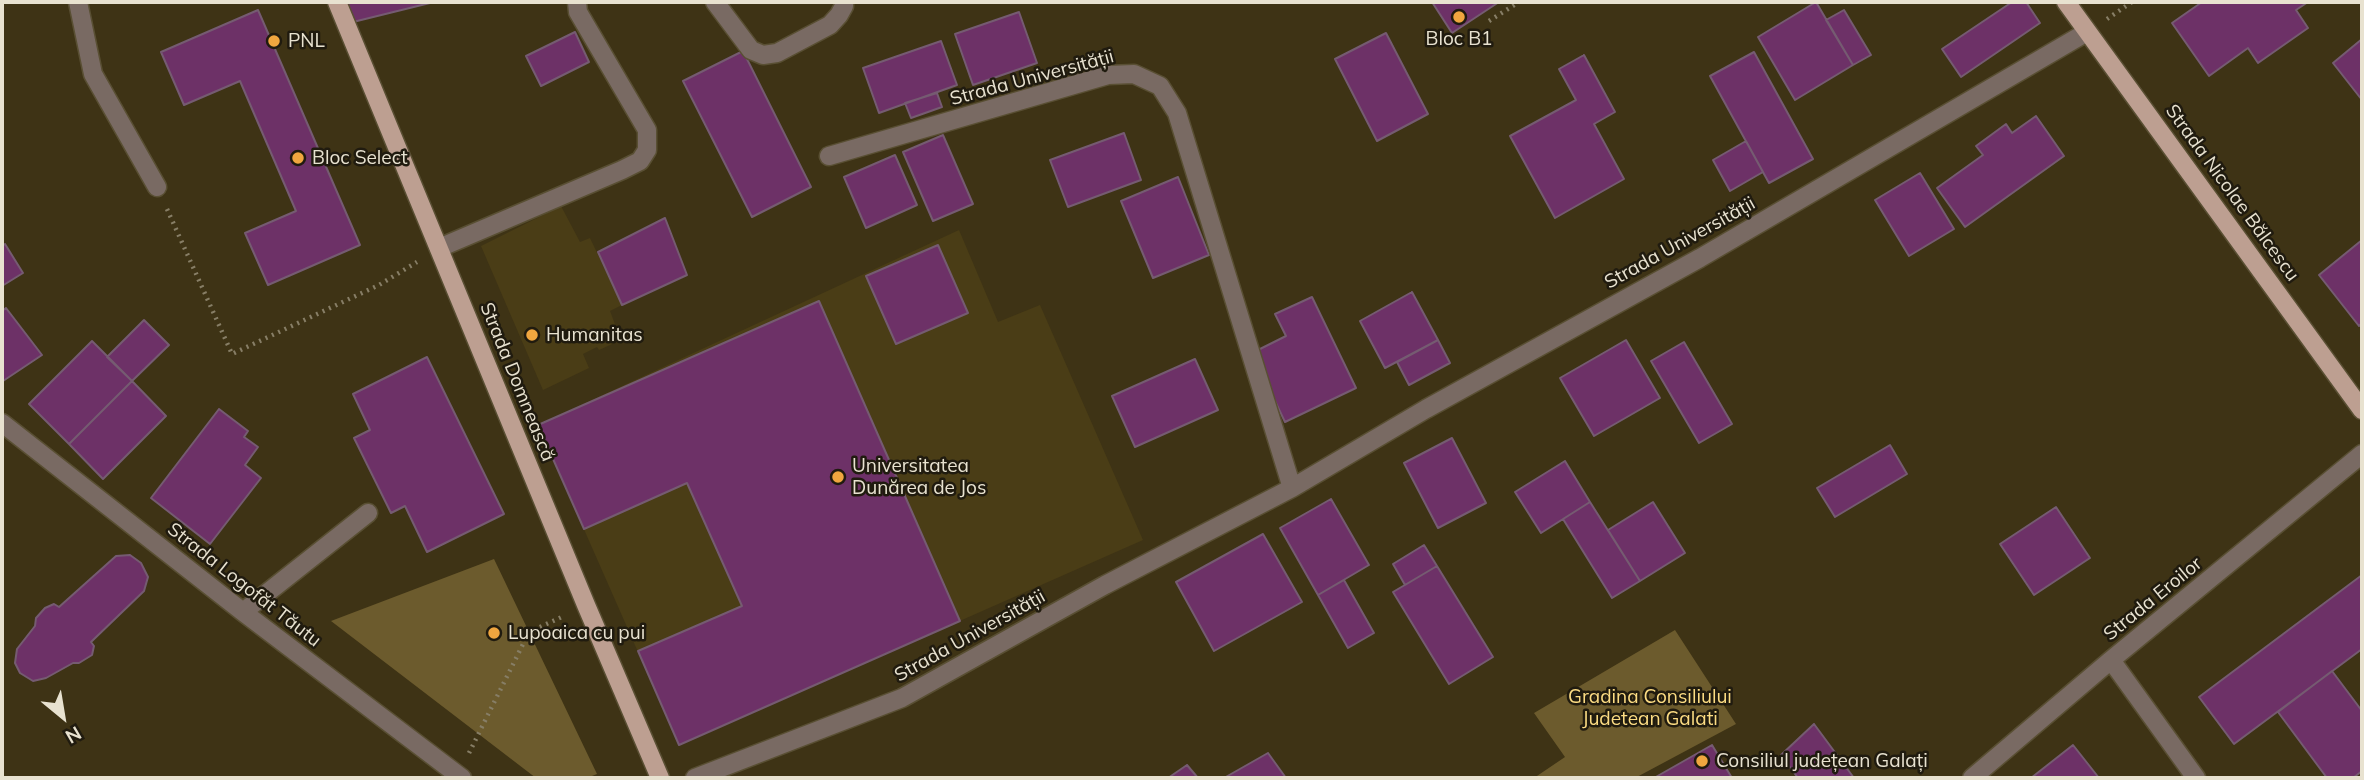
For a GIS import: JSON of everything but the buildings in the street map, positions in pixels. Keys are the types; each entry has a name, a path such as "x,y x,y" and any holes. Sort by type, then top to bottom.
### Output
{"main road":[{"name":"Strada Domnească","path":"337,2 660,778"},
{"name":"Strada Nicolae Bălcescu","path":"2066,2 2362,410"}],"street":[{"path":"78,2 93,74 157,187"},
{"path":"439,248 622,170 640,161 647,150 647,130 578,12 577,2"},
{"path":"715,2 751,50 763,55 777,53 830,25 839,15 844,2"},
{"name":"Strada Universității","path":"695,778 902,698 1105,585 1292,488 1426,409 1700,258 2087,32"},
{"name":"Strada Universității","path":"829,156 1108,75 1133,74 1160,86 1177,113 1292,488"},
{"name":"Strada Logofăt Tăutu","path":"2,423 243,612 460,777"},
{"name":"Strada Eroilor","path":"1972,778 2110,660 2362,454"},
{"path":"243,612 368,513"},
{"path":"2110,660 2196,778"}],"path":[{"path":"1489,21 1520,2"},
{"path":"157,187 232,354 379,285 439,248"},
{"path":"460,777 529,632 586,605"}],"shaded area":[{"path":"561,206 580,242 590,238 622,305 610,311 621,340 583,354 589,368 543,390 481,246"},
{"name":"Universitatea Dunărea de Jos","path":"959,230 998,322 1040,305 1143,540 679,745 538,425"}],"green space":[{"path":"494,559 597,774 587,778 536,778 331,621"},
{"name":"Gradina Consiliului Judetean Galati","path":"1675,630 1736,724 1635,778 1534,778 1565,757 1534,713"}],"place":[{"name":"Bloc B1","path":"1459,17"},
{"name":"PNL","path":"274,41"},
{"name":"Bloc Select","path":"298,158"},
{"name":"Humanitas","path":"532,335"},
{"name":"Universitatea Dunărea de Jos","path":"838,477"},
{"name":"Lupoaica cu pui","path":"494,633"},
{"name":"Consiliul județean Galați","path":"1702,761"}]}
